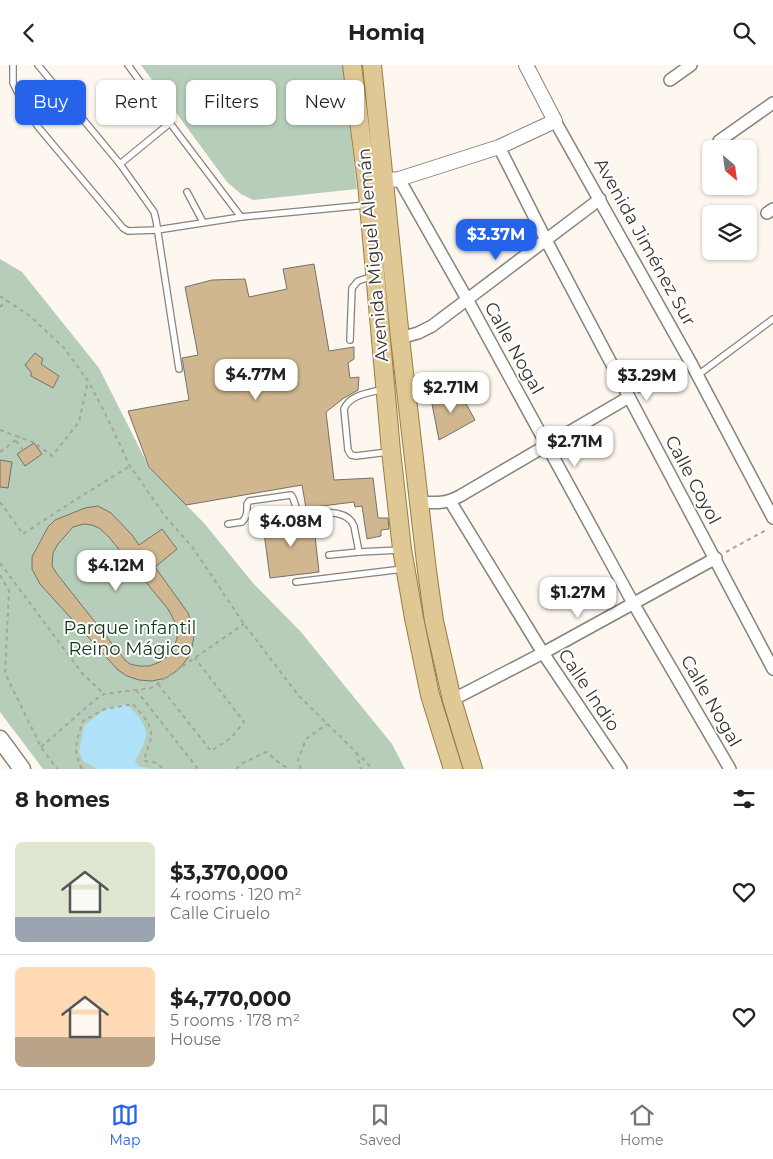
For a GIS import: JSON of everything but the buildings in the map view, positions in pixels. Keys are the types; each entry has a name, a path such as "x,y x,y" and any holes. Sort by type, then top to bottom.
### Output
{"main road":[{"name":"Avenida Miguel Alemán","path":"352,65 383,181 368,205 402,549 430,695 453,769"},
{"name":"Avenida Miguel Alemán","path":"372,65 400,338 434,621 452,700 473,769"},
{"path":"0,739 22,769"}],"street":[{"name":"Avenida Jiménez Sur","path":"526,65 555,121 698,375 773,518"},
{"path":"670,80 690,65"},
{"path":"720,140 773,103"},
{"path":"383,181 499,147 555,121"},
{"name":"Calle Coyol","path":"499,147 546,240 773,669"},
{"name":"Calle Nogal","path":"383,181 467,299 633,603 730,769"},
{"path":"400,338 425,331 600,199"},
{"path":"419,502 436,503 450,501 630,397"},
{"name":"Calle Indio","path":"450,501 543,653 621,769"},
{"path":"452,700 716,559"}],"lane":[{"path":"13,65 13,83 25,107 39,128 116,220 128,231 157,230 241,217 368,205"},
{"path":"38,65 120,163 154,212 179,369"},
{"path":"128,65 139,80"},
{"path":"120,163 168,125"},
{"path":"172,125 241,217"},
{"path":"186,192 203,222"},
{"path":"350,340 352,288 358,281 375,275"},
{"path":"698,375 773,319"},
{"path":"386,389 355,397 346,404 344,409 348,450 352,455 391,451"},
{"path":"228,524 244,520 247,515 247,504 249,501 291,495 294,498 297,510 301,513 325,512 341,514 349,518 354,526 358,552"},
{"path":"329,555 402,549"},
{"path":"296,582 405,568"}],"path":[{"path":"0,296 30,316 64,348 88,381 130,466 165,516 193,549 244,624 298,695 373,769"},
{"path":"0,307 7,300"},
{"path":"630,397 691,363"},
{"path":"0,430 35,443 52,456 79,422 88,381"},
{"path":"0,452 21,437"},
{"path":"16,441 23,450"},
{"path":"0,502 23,534 130,466"},
{"path":"716,559 773,526"},
{"path":"0,563 82,673 104,694"},
{"path":"0,575 9,591 5,673 41,747 57,769"},
{"path":"41,747 104,694 151,689 244,624"},
{"path":"158,684 210,751 231,738 244,722 195,658"},
{"path":"136,690 198,769"},
{"path":"82,769 78,762 76,745 83,721 105,709 133,704 148,722 152,736 144,761 154,763 164,769"},
{"path":"301,769 298,760 306,739 328,724"},
{"path":"355,751 361,769"},
{"path":"236,769 243,763 266,752 290,769"}],"green space":[{"path":"141,65 343,65 345,80 286,80 286,125 350,125 357,189 253,200 241,194 227,182 176,113 176,80 152,80"},
{"name":"Parque infantil Reino Mágico","path":"0,259 22,272 99,368 149,467 204,523 253,583 301,632 392,744 405,769 43,769 0,712"}],"water":[{"path":"126,704 139,717 146,734 145,741 135,761 138,766 151,769 98,769 84,762 79,752 84,726 105,709"}]}
